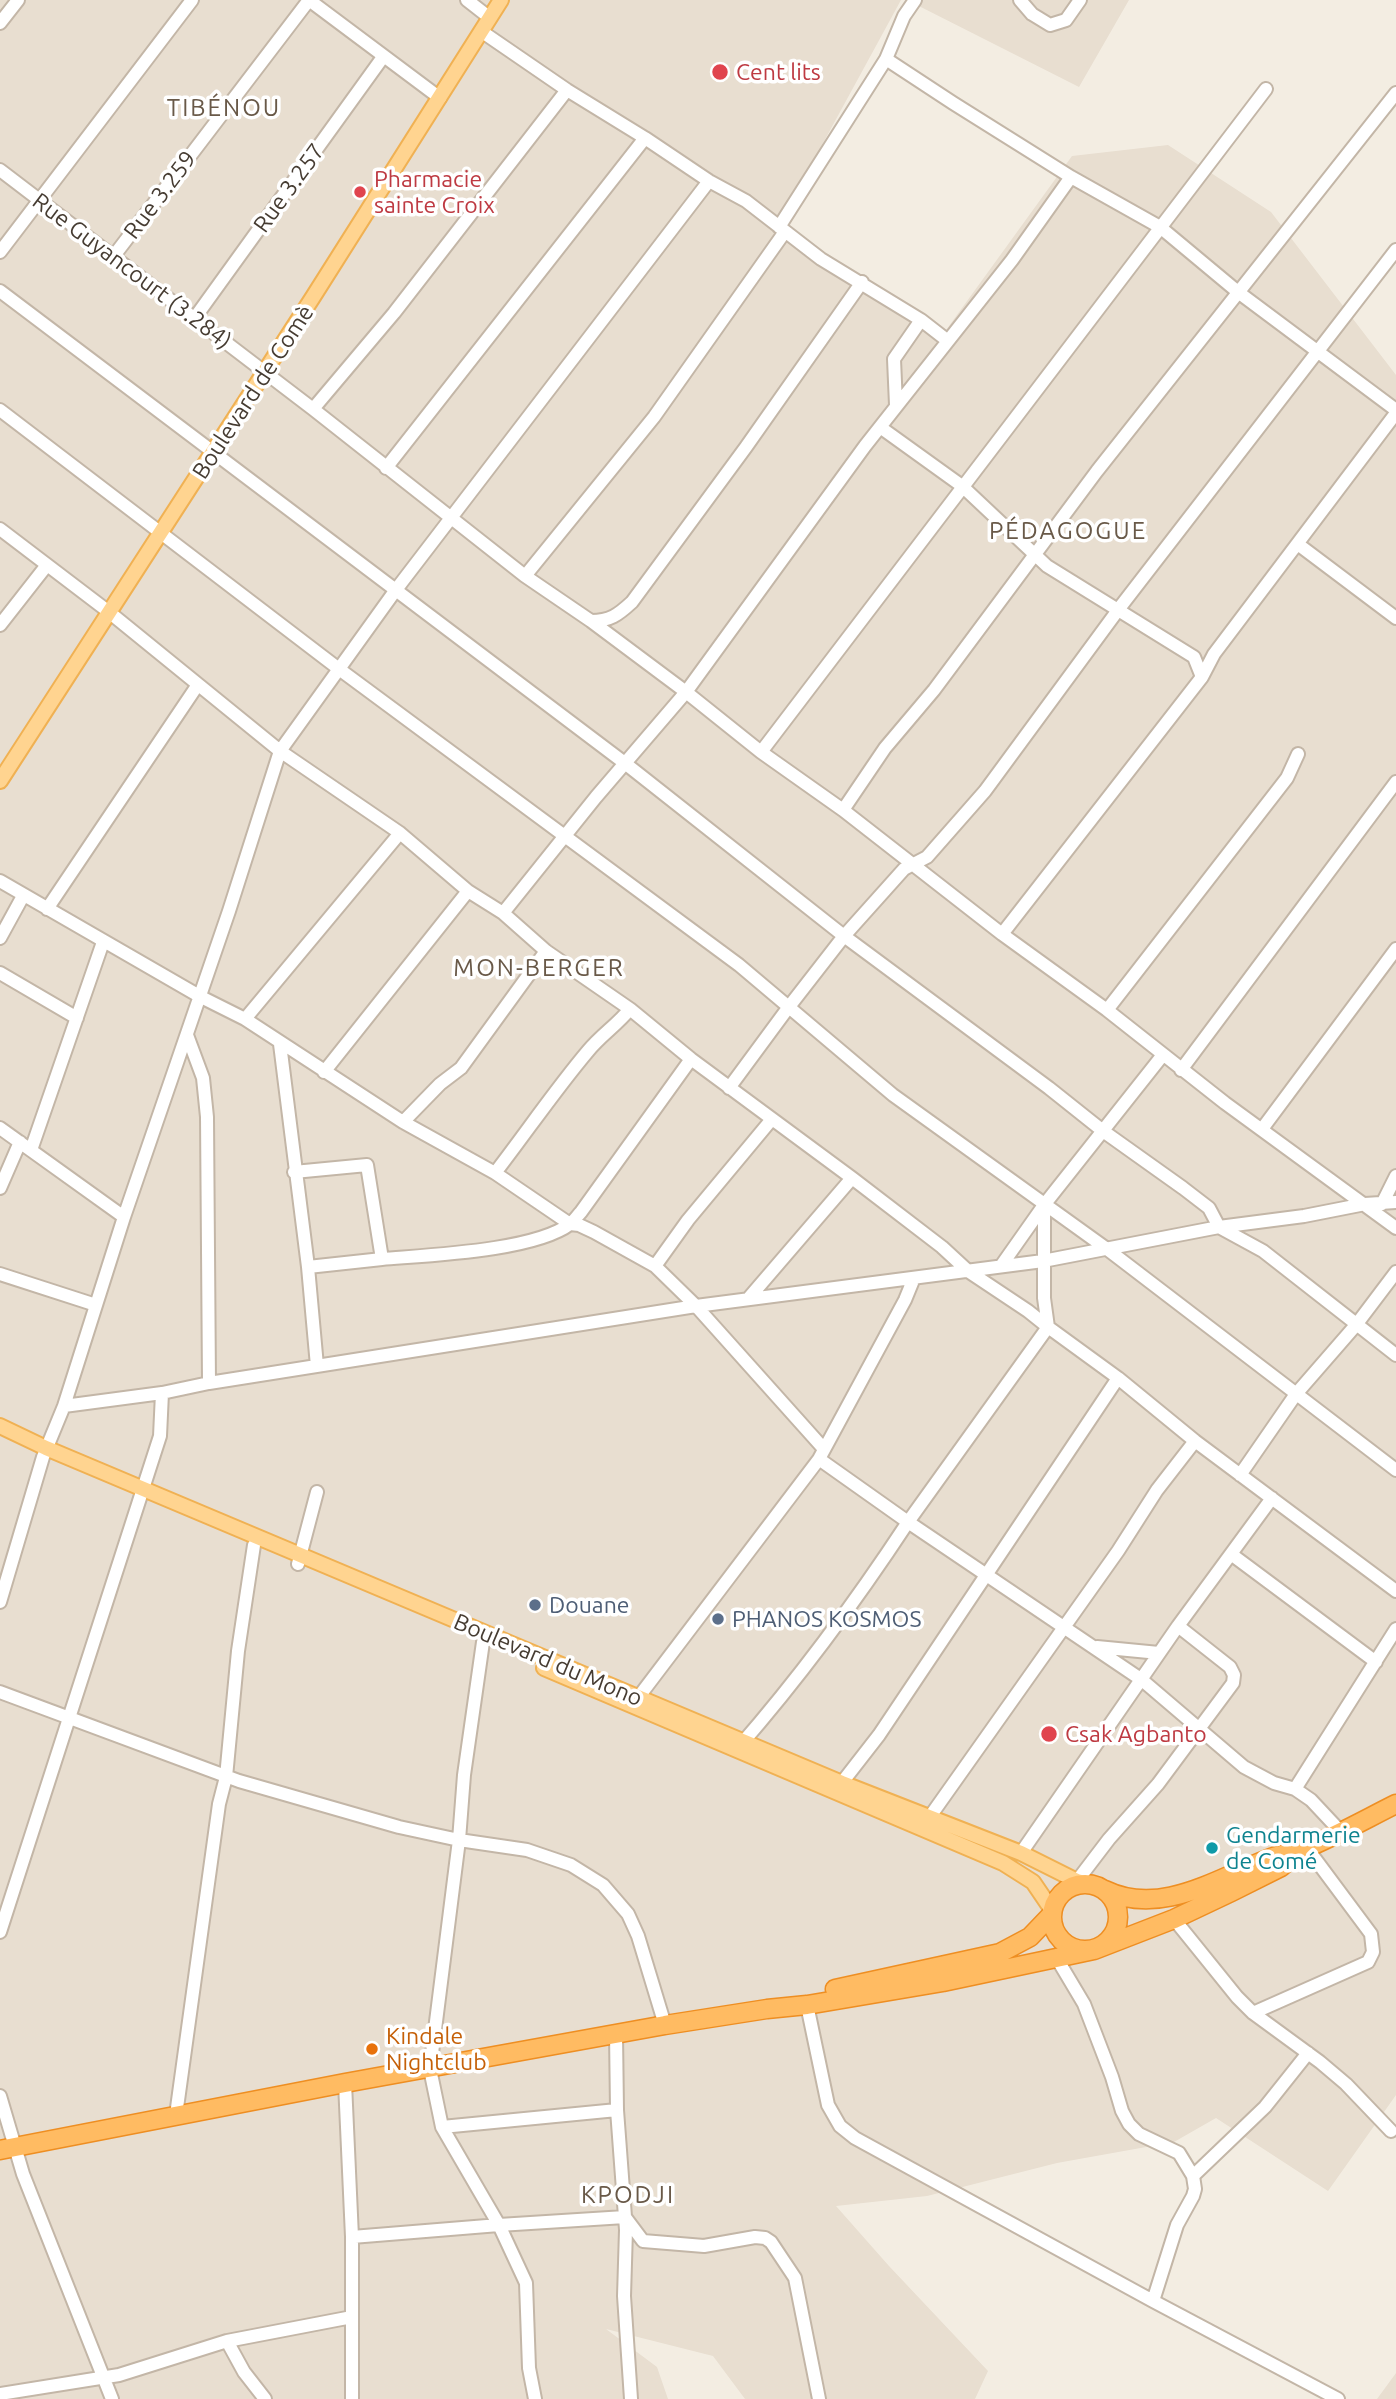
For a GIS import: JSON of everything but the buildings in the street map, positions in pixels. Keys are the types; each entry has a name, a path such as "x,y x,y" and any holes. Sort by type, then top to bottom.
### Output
{"highway":[{"path":"766,2009 820,1992 1000,1953 1030,1937 1052,1912 1062,1893 1079,1884 1102,1888 1121,1898 1152,1899 1177,1896 1270,1858 1304,1849 1396,1804"},
{"path":"8,2148 665,2025 943,1982 1094,1950 1174,1919 1281,1867 1304,1849"},
{"path":"1052,1912 1055,1932 1067,1945 1084,1951 1094,1950 1111,1939 1119,1922 1116,1904 1102,1888"}],"main road":[{"name":"Boulevard de Comè","path":"0,781 265,373 501,0"},
{"name":"Boulevard du Mono","path":"0,1426 44,1452"},
{"name":"Boulevard du Mono","path":"0,1436 141,1492 838,1788 926,1823 1021,1853 1077,1881 1102,1888"},
{"name":"Boulevard du Mono","path":"141,1492 254,1545 300,1559 483,1642 635,1702"},
{"name":"Boulevard du Mono","path":"926,1823 1026,1876 1033,1882 1052,1912"}],"street":[{"path":"0,23 18,0"},
{"path":"0,253 192,0"},
{"path":"309,0 383,58 440,98"},
{"name":"Rue 3.259","path":"113,257 309,0"},
{"path":"467,0 489,18"},
{"path":"525,576 648,425 781,230 886,58 904,16 915,0"},
{"path":"1020,0 1032,14 1050,25 1066,20 1080,0"},
{"path":"481,32 709,181 746,201 821,259 921,320 948,341"},
{"name":"Rue 3.257","path":"194,318 383,58"},
{"path":"886,58 1071,177 1160,226 1238,292 1396,412 1299,545 1214,654 1202,677 1002,934"},
{"path":"761,752 1266,89"},
{"path":"313,409 394,313 567,90"},
{"path":"843,810 885,748 934,690 1097,471 1396,93"},
{"path":"386,468 645,138"},
{"name":"Rue Guyancourt (3.284)","path":"0,170 313,409 525,576 686,692 761,752 843,810 1002,934 1107,1010 1162,1056 1396,1227"},
{"path":"503,914 596,797 686,692 880,427 1012,260 1071,177"},
{"path":"0,1602 44,1452 64,1406 124,1217 201,997 279,751 395,592 709,181"},
{"path":"729,1088 844,936 904,869 927,857 985,791 1118,610 1396,250"},
{"path":"591,621 607,621 618,616 632,602 746,447 862,282"},
{"path":"0,292 625,764 844,936 1209,1208 1219,1227 1263,1251 1396,1355"},
{"path":"897,405 894,359 921,320"},
{"path":"0,410 339,669 739,965 893,1095 1107,1249 1396,1470"},
{"path":"880,427 962,486 1036,556 1069,581 1194,657 1202,677"},
{"path":"0,529 108,612 279,751 400,833 468,891 630,1009 729,1088 942,1247 968,1271 1028,1311 1118,1378 1195,1441 1396,1591"},
{"path":"1299,545 1396,618"},
{"path":"0,625 47,565"},
{"path":"1194,657 1214,654"},
{"path":"47,909 197,686"},
{"path":"1107,1010 1287,778 1298,754"},
{"path":"1181,1070 1396,782"},
{"path":"245,1019 400,833"},
{"path":"0,881 103,942 245,1019 403,1122 495,1173 570,1224 594,1232 654,1266 696,1306 821,1454 908,1522 1142,1680 1244,1767 1259,1777 1295,1788 1311,1800 1341,1832"},
{"path":"324,1072 468,891"},
{"path":"0,939 23,896"},
{"path":"0,1188 26,1146 77,1018 103,942"},
{"path":"1262,1129 1392,964 1396,949"},
{"path":"403,1122 440,1084 461,1068 547,951"},
{"path":"0,973 77,1018"},
{"path":"495,1173 604,1032 619,1023 630,1009"},
{"path":"187,1035 202,1078 207,1117 209,1383"},
{"path":"280,1044 308,1267 317,1366"},
{"path":"1001,1266 1044,1205 1162,1056"},
{"path":"308,1267 505,1247 551,1233 570,1224 691,1059"},
{"path":"654,1266 688,1220 772,1119"},
{"path":"0,1128 124,1217"},
{"path":"294,1172 367,1165 382,1259"},
{"path":"1382,1204 1396,1176"},
{"path":"748,1299 852,1178"},
{"path":"64,1406 162,1393 209,1383 696,1306 1043,1261 1219,1227 1304,1216 1365,1204 1396,1202"},
{"path":"740,1746 868,1582 1048,1326 1044,1298 1044,1205"},
{"path":"1240,1475 1296,1394 1356,1325 1396,1272"},
{"path":"0,1274 96,1305"},
{"path":"635,1702 821,1454 905,1300 914,1278"},
{"path":"838,1788 879,1735 1118,1378"},
{"path":"0,1932 160,1436 162,1393"},
{"path":"926,1823 1118,1551 1157,1490 1195,1441"},
{"path":"300,1559 317,1492"},
{"path":"1021,1853 1178,1626 1272,1498"},
{"path":"176,2115 219,1804 226,1777 238,1651 254,1545"},
{"path":"1231,1554 1376,1662"},
{"path":"1077,1881 1201,1729 1234,1683 1230,1667 1178,1626"},
{"path":"1295,1788 1396,1629"},
{"path":"483,1642 464,1775 459,1840 430,2069 442,2127 499,2225 526,2283 529,2368 535,2399"},
{"path":"1096,1647 1160,1653"},
{"path":"0,1692 226,1777 399,1827 459,1840 527,1850 571,1865 603,1885 616,1897 634,1923 665,2025"},
{"path":"1253,2014 1368,1962 1373,1952 1371,1934 1304,1849"},
{"path":"1174,1919 1218,1976 1253,2014 1346,2084 1391,2131"},
{"path":"1056,1957 1084,2004 1129,2124 1139,2134 1179,2153 1193,2176 1193,2196 1177,2225 1153,2301"},
{"path":"807,2005 828,2105 839,2126 855,2138 1338,2399"},
{"path":"616,2034 617,2110 625,2217 624,2296 631,2399"},
{"path":"1193,2176 1265,2107 1308,2053"},
{"path":"345,2083 352,2237 352,2399"},
{"path":"0,2096 8,2148 31,2195 112,2399"},
{"path":"442,2127 617,2110"},
{"path":"352,2237 625,2217"},
{"path":"625,2217 643,2241 704,2246 755,2236 771,2242 795,2278 819,2399"},
{"path":"0,2394 104,2378 227,2341 352,2317"},
{"path":"227,2341 244,2372 265,2399"}],"shaded area":[{"path":"0,0 901,0 774,233 941,337 1072,156 1168,145 1271,212 1396,375 1396,2095 1328,2191 1216,2118 1174,2142 1057,2163 927,2196 836,2206 988,2371 975,2399 745,2399 713,2356 606,2329 657,2367 668,2399 0,2399"},
{"path":"907,0 1129,0 1079,87"},
{"path":"1396,2373 1396,2399 1377,2399"}],"place":[{"name":"Cent lits","path":"720,72"},
{"name":"Pharmacie sainte Croix","path":"360,192"},
{"name":"Douane","path":"535,1605"},
{"name":"PHANOS KOSMOS","path":"718,1619"},
{"name":"Csak Agbanto","path":"1049,1734"},
{"name":"Gendarmerie de Comé","path":"1212,1848"},
{"name":"Kindale Nightclub","path":"372,2049"}],"district":[{"name":"TIBÉNOU","path":"224,108"},
{"name":"PÉDAGOGUE","path":"1068,531"},
{"name":"MON-BERGER","path":"539,968"},
{"name":"KPODJI","path":"628,2195"}]}
